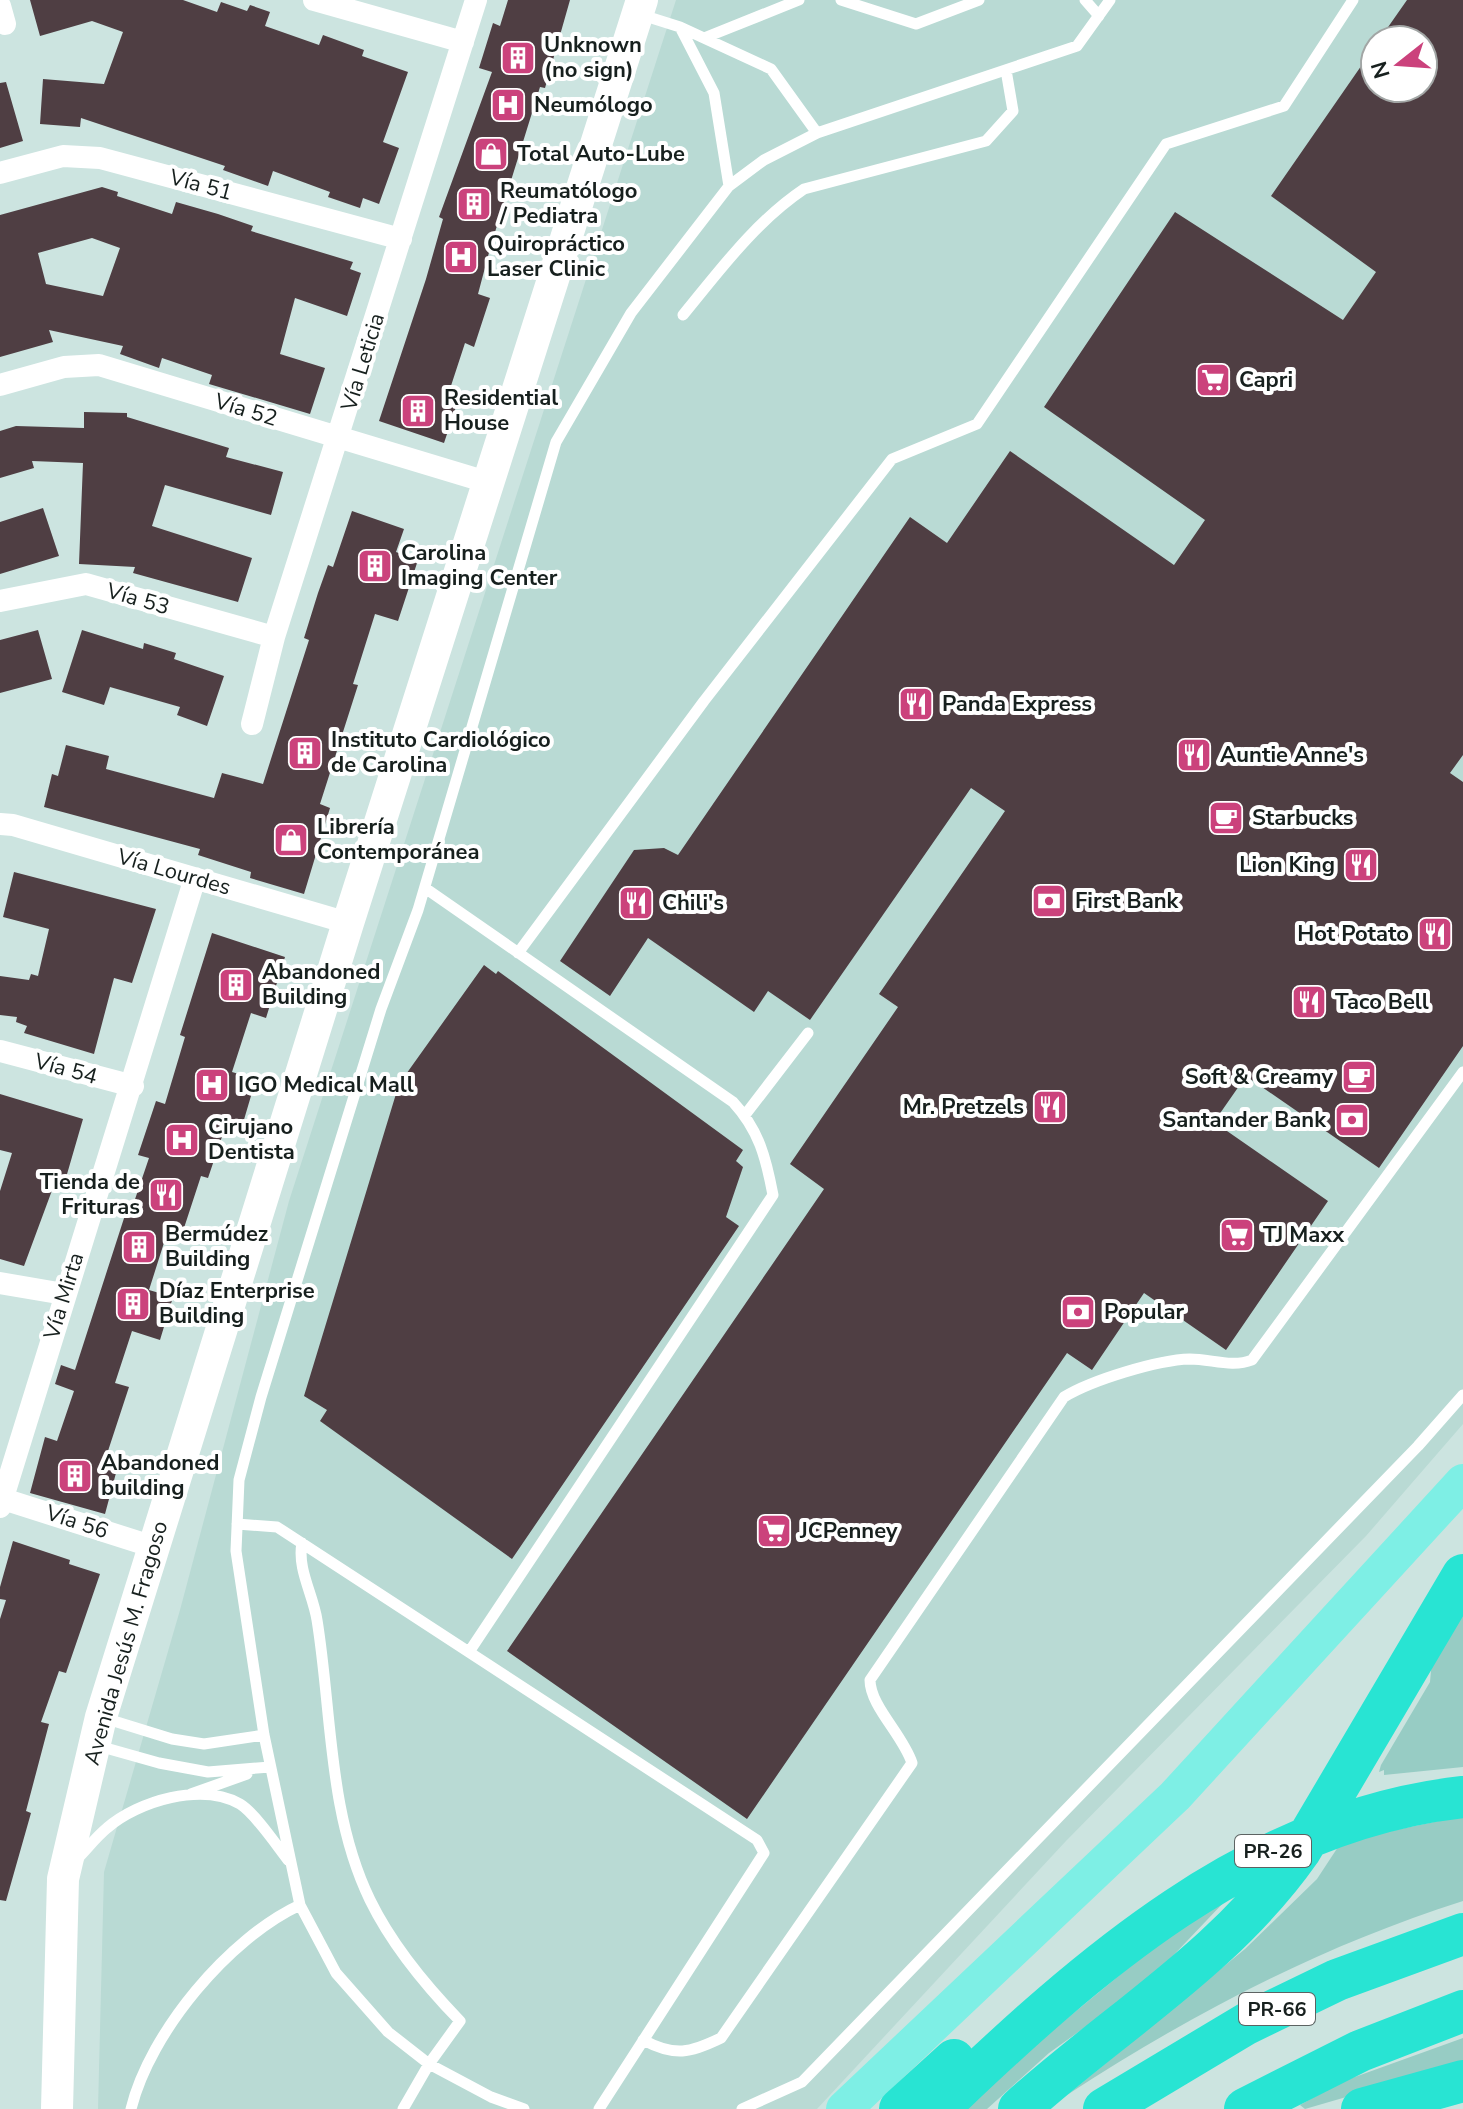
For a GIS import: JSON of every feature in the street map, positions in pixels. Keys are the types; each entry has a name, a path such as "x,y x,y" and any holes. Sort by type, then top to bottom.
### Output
{"highway":[{"path":"1019,2109 1206,1958 1277,1885 1463,1575"},
{"name":"PR-26","path":"938,2109 1068,1993 1169,1912 1284,1845 1386,1809 1463,1797"},
{"name":"PR-66","path":"1104,2109 1246,2024 1337,1980 1463,1934"},
{"path":"900,2109 980,2037 1068,1993"},
{"path":"1245,2109 1360,2051 1463,2011"},
{"path":"1362,2109 1463,2081"}],"main road":[{"path":"844,2109 1175,1796 1463,1482"}],"street":[{"path":"314,0 463,42"},
{"name":"Vía Leticia","path":"252,724 274,637 476,0"},
{"name":"Avenida Jesús M. Fragoso","path":"57,2109 65,1872 98,1731 348,923 640,7"},
{"name":"Vía 51","path":"0,173 63,156 100,158 401,239"},
{"name":"Vía 52","path":"0,385 64,367 99,365 490,483"},
{"name":"Vía 53","path":"0,601 86,584 274,637"},
{"name":"Vía Lourdes","path":"0,824 348,923"},
{"name":"Vía Mirta","path":"1,1501 64,1294 133,1086 195,878"},
{"name":"Vía 54","path":"0,1051 133,1086"},
{"path":"0,1283 64,1294"},
{"name":"Vía 56","path":"1,1501 154,1547"}],"lane":[{"path":"704,38 799,0"},
{"path":"841,0 916,24 979,0"},
{"path":"1085,0 1099,16"},
{"path":"524,2109 491,2097 429,2064 388,2032 336,1973 300,1905 264,1735 236,1551 239,1480 261,1397 381,1009 425,888 556,442 631,313 729,186 764,160 817,133 1077,46 1110,0"},
{"path":"518,953 704,701 892,459 977,424 1166,144 1284,106 1353,0"},
{"path":"640,7 771,69 817,133"},
{"path":"680,27 714,93 729,186"},
{"path":"683,315 747,239 779,206 804,189 986,141 1013,111 1006,70"},
{"path":"425,888 733,1102 745,1115 764,1151 773,1195 469,1652"},
{"path":"745,1115 808,1033"},
{"path":"643,2040 665,2052 695,2051 721,2038 912,1763 894,1727 870,1693 870,1680 1064,1397 1088,1383 1188,1359 1242,1364 1252,1360 1463,1072"},
{"path":"742,2109 802,2082 1418,1446 1463,1395"},
{"path":"237,1524 277,1527 757,1840 764,1853 599,2109"},
{"path":"302,1543 300,1556 317,1618 344,1822 365,1886 419,1979 460,2021 429,2064 403,2109"},
{"path":"98,1731 204,1744 264,1735"},
{"path":"98,1731 216,1783 241,1804 291,1864"},
{"path":"178,1767 208,1772 270,1767"},
{"path":"184,1797 216,1783 270,1767"},
{"path":"65,1872 108,1827 145,1805 184,1797 211,1796 241,1804"},
{"path":"132,2107 174,2017 269,1919 300,1905"},
{"path":"483,2109 491,2097"}],"shaded area":[{"path":"676,0 1463,0 1463,1424 1366,1536 1066,1841 817,2109 98,2109 104,1872 180,1610 289,1201"},
{"path":"1463,1604 1463,1767 1384,1775 1384,1770 1379,1772 1381,1765 1430,1682 1432,1660"},
{"path":"1463,1816 1463,1901 1358,1939 1258,1984 1162,2037 1067,2095 1245,1949 1317,1879 1338,1847 1362,1837"},
{"path":"1226,1900 1148,1982 1049,2053 987,2109 957,2109 1160,1942"},
{"path":"1463,2038 1463,2063 1305,2109 1300,2105 1341,2082"}],"building":[{"path":"30,0 183,0 217,12 221,2 247,11 250,5 270,12 265,26 319,45 323,35 364,50 362,56 408,72 383,142 399,148 379,204 363,198 360,208 328,197 330,192 273,171 268,186 223,170 225,166 81,118 80,127 40,124 43,79 104,84 123,32 92,21 40,36"},
{"path":"508,0 570,0 545,88 540,87 491,245 478,294 490,298 474,347 465,343 447,398 458,401 444,443 379,421 426,279 443,219 439,217 492,72 479,68 493,23 500,26"},
{"path":"1407,0 1463,0 1463,755 1450,773 1463,782 1463,1046 1379,1168 1246,1076 1214,1122 1328,1201 1226,1350 1144,1293 1092,1370 1067,1353 747,1819 507,1651 824,1189 790,1164 898,1007 879,994 1005,811 971,788 810,1020 768,991 754,1012 648,938 610,996 560,961 634,850 664,848 678,855 910,517 947,543 1010,451 1174,565 1205,520 1044,407 1175,212 1343,320 1376,272 1271,196 1359,69 1359,104 1439,104 1439,24 1390,24"},
{"path":"6,82 23,141 0,148 0,83"},
{"path":"102,187 118,192 117,196 172,214 176,202 218,214 253,226 251,231 353,262 350,269 361,273 347,316 295,298 280,354 325,368 310,414 209,384 212,375 162,358 159,368 120,354 123,346 49,330 53,342 0,357 0,215","holes":["92,238 120,248 103,296 46,284 38,253"]},
{"path":"84,412 127,413 127,417 229,448 226,457 283,472 271,515 165,485 152,526 252,558 238,602 133,573 135,567 79,564 83,463 32,461 34,468 0,478 0,431 16,426 84,428"},
{"path":"43,508 59,556 0,574 0,522"},
{"path":"352,511 404,529 396,552 418,560 398,621 375,614 353,684 358,685 320,804 330,808 304,894 250,878 251,872 198,855 200,849 44,807 52,774 58,776 66,745 109,756 106,769 214,798 222,773 263,784 309,640 304,638 318,593 328,565 333,567"},
{"path":"38,630 52,679 0,693 0,640"},
{"path":"82,630 143,649 144,643 176,653 174,659 224,676 207,726 177,715 180,707 110,687 104,705 62,692"},
{"path":"14,872 156,909 132,983 114,978 94,1054 24,1033 27,1026 16,1022 17,1017 0,1015 0,976 29,980 31,974 38,976 49,929 3,917"},
{"path":"212,933 285,957 266,1018 251,1013 232,1072 256,1079 243,1123 228,1119 208,1178 201,1176 183,1231 169,1227 149,1290 173,1297 160,1340 132,1331 115,1383 129,1387 107,1454 120,1458 105,1514 30,1493 45,1437 57,1441 74,1391 55,1384 61,1365 75,1370 126,1212 130,1214 149,1158 138,1155 156,1101 165,1104 185,1037 180,1035"},
{"path":"484,965 496,974 498,971 743,1150 736,1161 743,1167 726,1217 739,1226 512,1559 320,1421 327,1410 304,1396 399,1084"},
{"path":"0,1094 83,1119 63,1188 54,1185 24,1266 0,1259 0,1191 12,1153 0,1150"},
{"path":"13,1541 70,1560 69,1564 100,1574 66,1673 59,1671 41,1722 49,1724 26,1811 31,1813 6,1901 0,1900 0,1619 6,1600 0,1599 0,1587"}],"place":[{"name":"Unknown (no sign)","path":"518,58"},
{"name":"Neumólogo","path":"508,105"},
{"name":"Total Auto-Lube","path":"491,154"},
{"name":"Reumatólogo / Pediatra","path":"474,204"},
{"name":"Quiropráctico Laser Clinic","path":"461,257"},
{"name":"Capri","path":"1213,380"},
{"name":"Residential House","path":"418,411"},
{"name":"Carolina Imaging Center","path":"375,566"},
{"name":"Panda Express","path":"916,704"},
{"name":"Instituto Cardiológico de Carolina","path":"305,753"},
{"name":"Auntie Anne's","path":"1194,755"},
{"name":"Starbucks","path":"1226,818"},
{"name":"Librería Contemporánea","path":"291,840"},
{"name":"Lion King","path":"1361,865"},
{"name":"First Bank","path":"1049,901"},
{"name":"Chili's","path":"636,903"},
{"name":"Hot Potato","path":"1435,934"},
{"name":"Abandoned Building","path":"236,985"},
{"name":"Taco Bell","path":"1309,1002"},
{"name":"Soft & Creamy","path":"1359,1077"},
{"name":"IGO Medical Mall","path":"212,1085"},
{"name":"Mr. Pretzels","path":"1050,1107"},
{"name":"Santander Bank","path":"1352,1120"},
{"name":"Cirujano Dentista","path":"182,1140"},
{"name":"Tienda de Frituras","path":"166,1195"},
{"name":"TJ Maxx","path":"1237,1235"},
{"name":"Bermúdez Building","path":"139,1247"},
{"name":"Díaz Enterprise Building","path":"133,1304"},
{"name":"Popular","path":"1078,1312"},
{"name":"Abandoned building","path":"75,1476"},
{"name":"JCPenney","path":"774,1531"}]}
